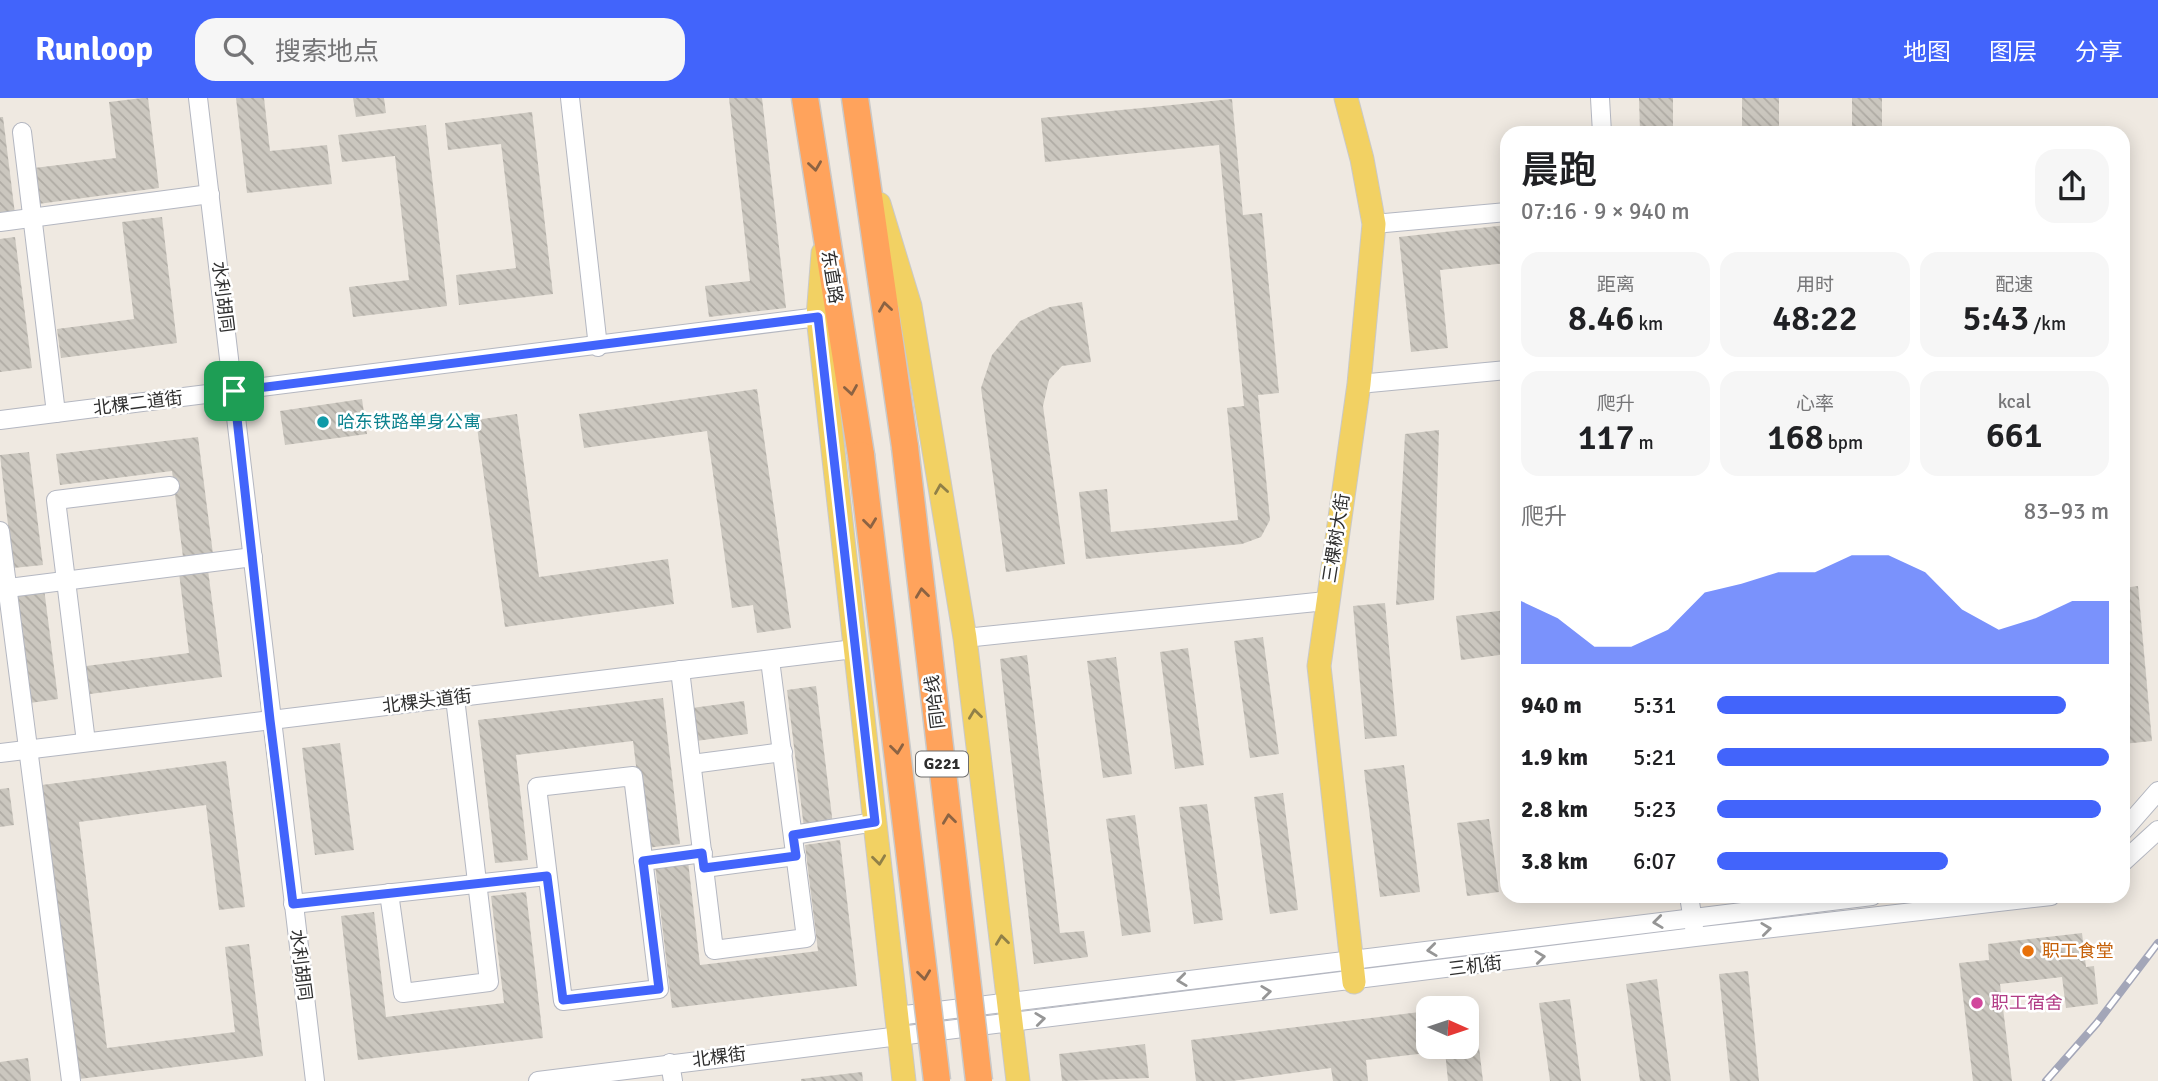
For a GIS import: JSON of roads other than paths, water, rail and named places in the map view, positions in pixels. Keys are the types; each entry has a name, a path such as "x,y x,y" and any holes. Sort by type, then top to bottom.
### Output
{"highway":[{"name":"东直路","path":"805,98 824,232 862,455 937,1081"},
{"name":"G221","path":"855,98 863,153"},
{"name":"同哈线","path":"863,153 905,447 979,1081"}],"main road":[{"name":"三棵树大街","path":"1346,98 1362,159 1374,225 1359,384 1326,601 1319,666 1353,970"},
{"path":"863,153 911,306 965,638 1018,1081"},
{"path":"824,232 818,317 904,1081"}],"street":[{"name":"水利胡同","path":"198,98 315,1081"},
{"path":"570,98 598,347"},
{"path":"1601,98 1602,126"},
{"path":"22,132 56,413"},
{"path":"0,222 210,194"},
{"path":"1374,225 1500,213"},
{"name":"北棵二道街","path":"0,420 598,347 818,317"},
{"path":"1359,384 1500,371"},
{"path":"86,742 57,500 170,486"},
{"path":"0,531 4,588 28,749 71,1081"},
{"path":"4,588 253,557"},
{"path":"965,638 1326,601"},
{"name":"北棵头道街","path":"0,752 854,649"},
{"path":"680,670 714,950 806,938 770,660"},
{"path":"389,893 403,993 489,982 454,698"},
{"path":"692,764 783,752"},
{"path":"633,776 643,861 659,989 563,1000 537,788 633,776"},
{"path":"2130,823 2158,791"},
{"path":"793,835 875,822"},
{"path":"2130,856 2158,830"},
{"path":"643,861 796,856"},
{"path":"293,904 547,876"},
{"path":"1690,903 1695,937"},
{"name":"三机街","path":"1353,970 1692,918 1815,903"},
{"name":"三机街","path":"898,1025 1353,970 1695,937 1990,903"},
{"name":"北棵街","path":"538,1081 672,1072 898,1025"}],"railway":[{"path":"2046,1081 2097,1023 2158,943"}],"place":[{"name":"哈东铁路单身公寓","path":"323,422"},
{"name":"职工食堂","path":"2028,951"},
{"name":"职工宿舍","path":"1977,1003"}]}
